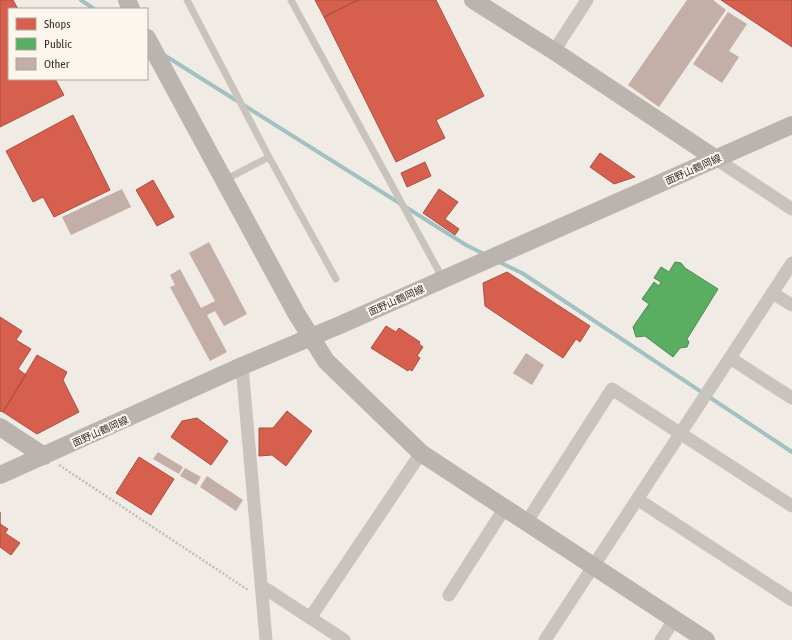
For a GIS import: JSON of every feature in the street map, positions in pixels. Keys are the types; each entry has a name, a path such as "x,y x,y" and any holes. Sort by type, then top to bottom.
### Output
{"street":[{"path":"554,51 587,0"},
{"path":"484,3 792,209"},
{"path":"148,40 222,181 311,338 326,361 421,453 504,509 706,640"},
{"name":"面野山鶴岡線","path":"0,475 242,366 311,338 792,125"},
{"path":"545,640 792,263"},
{"path":"772,292 792,305"},
{"path":"730,358 792,398"},
{"path":"242,366 263,587 266,640"},
{"path":"526,523 612,389 792,506"},
{"path":"0,427 44,456"},
{"path":"310,618 421,453"},
{"path":"637,499 792,600"},
{"path":"449,595 504,509"},
{"path":"263,587 344,640"},
{"path":"661,640 674,620"}],"lane":[{"path":"187,0 269,157 336,279"},
{"path":"291,0 443,279"},
{"path":"222,181 269,157"}],"path":[{"path":"44,456 264,601"}],"building: Shops":[{"path":"0,0 13,0 17,8 8,8 8,80 56,80 64,95 0,127"},
{"path":"315,0 358,0 324,17"},
{"path":"358,0 436,0 484,96 436,120 445,138 396,162 324,17"},
{"path":"721,0 792,0 792,47"},
{"path":"73,115 110,190 54,217 43,197 33,202 6,151"},
{"path":"600,153 635,177 614,184 590,167"},
{"path":"425,162 431,176 407,187 401,173"},
{"path":"153,180 174,217 157,226 136,190"},
{"path":"439,189 458,202 445,219 459,229 455,235 423,213"},
{"path":"507,272 590,326 580,342 576,339 563,358 485,306 483,283"},
{"path":"0,317 22,331 16,340 31,349 18,369 26,375 3,412 0,411"},
{"path":"386,326 396,332 399,328 420,342 419,344 423,347 417,356 420,358 412,371 409,369 408,371 371,348"},
{"path":"37,355 67,372 63,380 79,412 37,434 3,412"},
{"path":"287,411 312,431 286,466 272,455 259,456 259,428 273,428"},
{"path":"197,418 228,441 211,465 171,437 182,421"},
{"path":"139,457 174,479 151,515 116,493"},
{"path":"0,524 8,529 5,533 20,543 11,555 0,547"}],"building: Public":[{"path":"675,262 681,263 685,268 718,289 687,339 689,342 687,347 680,348 673,357 645,336 636,337 633,327 649,304 642,299 654,282 659,286 661,282 654,278 661,267 669,272"}],"building: Other":[{"path":"687,0 713,0 726,10 659,107 628,85"},
{"path":"728,12 747,24 729,51 739,57 722,83 693,64"},
{"path":"122,189 131,207 71,235 62,217"},
{"path":"209,242 247,314 224,326 215,311 207,315 227,352 210,361 170,287 175,285 170,275 180,269 201,308 215,301 189,253"},
{"path":"526,353 544,365 532,385 513,373"},
{"path":"158,452 183,467 179,474 153,459"},
{"path":"185,468 201,477 196,485 180,476"},
{"path":"207,476 243,500 236,511 200,487"}],"waterway":[{"path":"81,0 93,8"},
{"path":"164,55 466,245 486,255"},
{"path":"497,261 522,273 792,452"}]}
